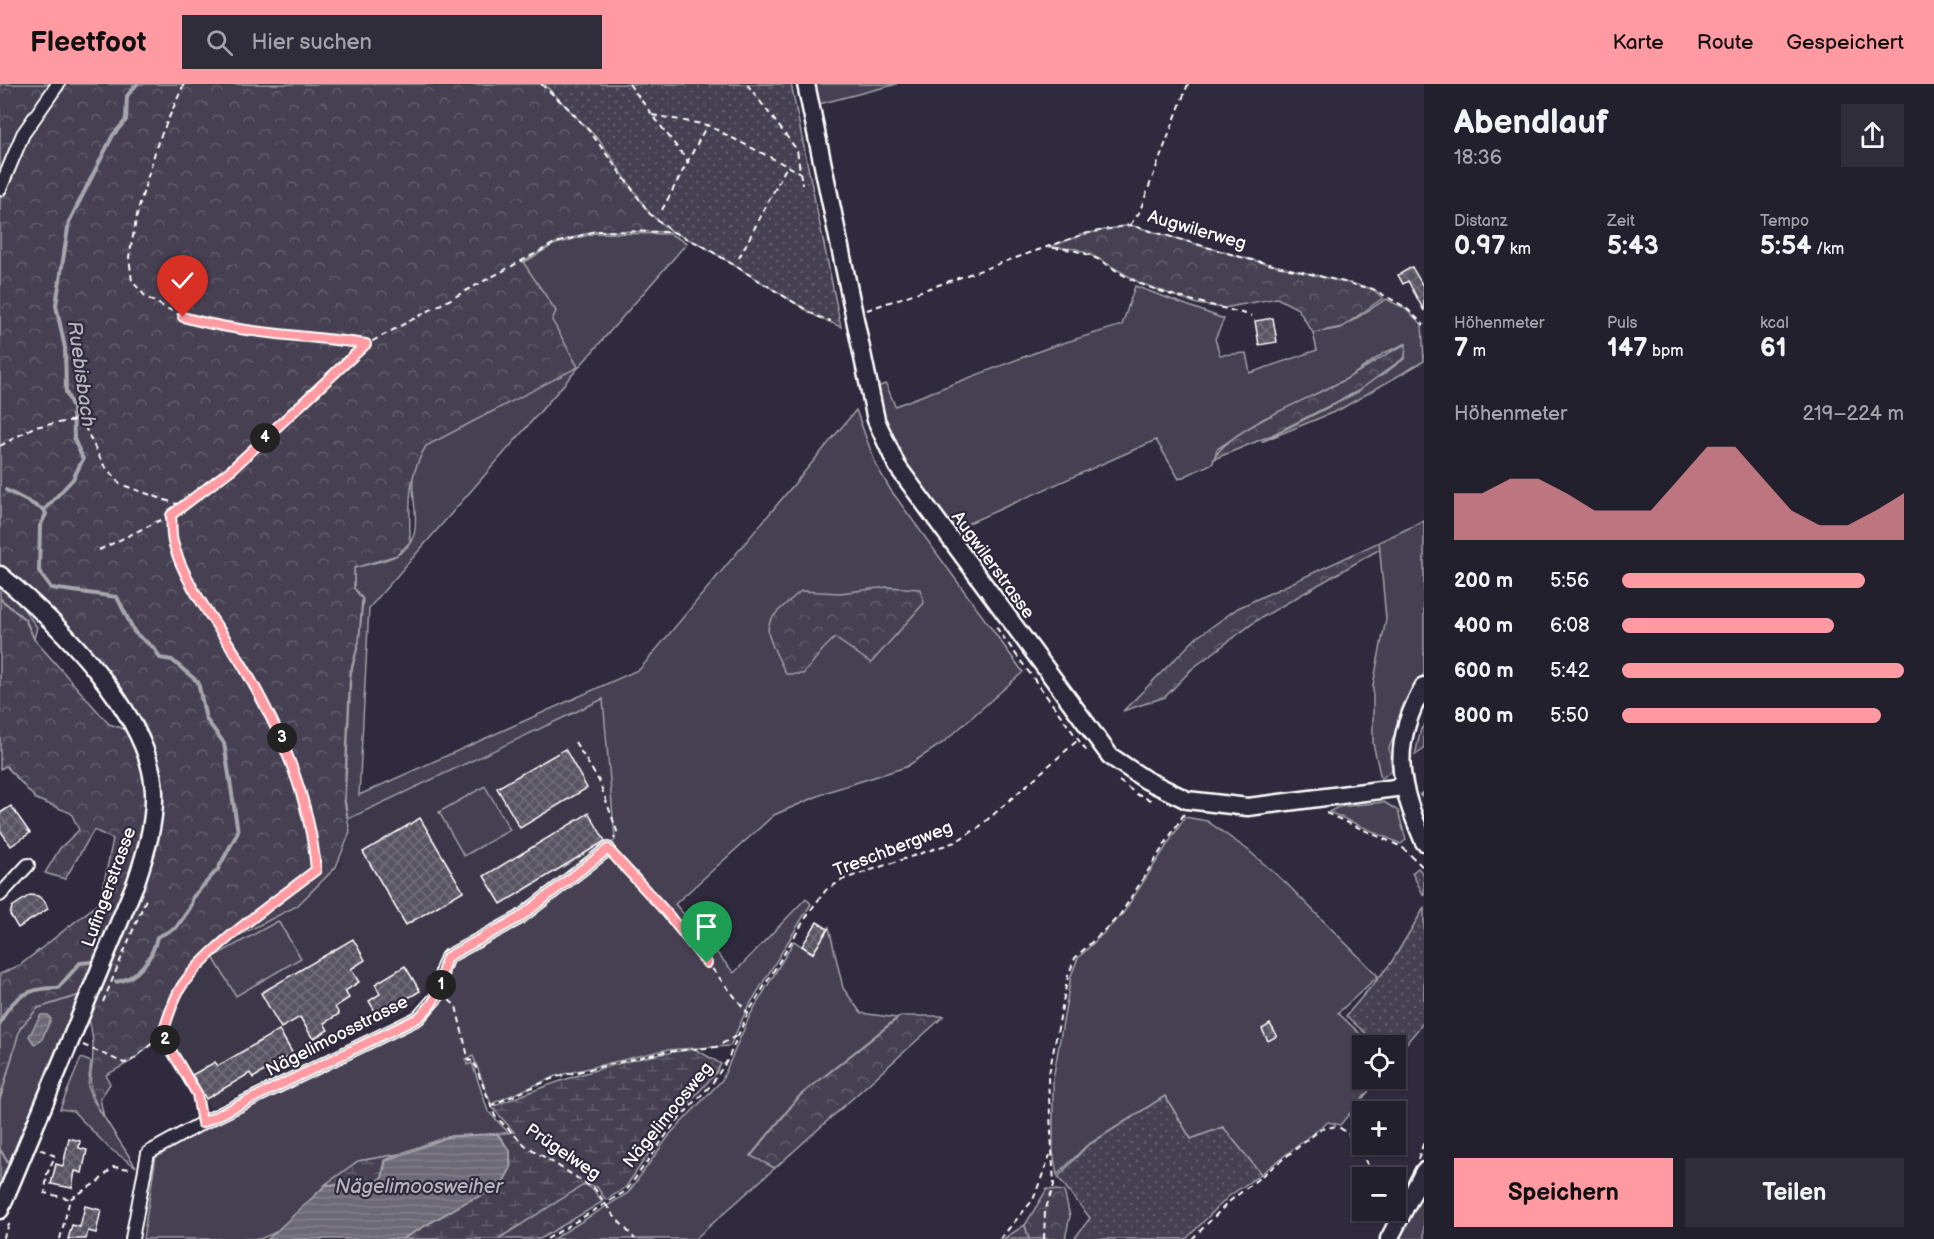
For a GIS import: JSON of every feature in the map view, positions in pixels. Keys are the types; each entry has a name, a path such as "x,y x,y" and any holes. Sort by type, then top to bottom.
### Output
{"street":[{"path":"0,189 23,134 58,84"},
{"name":"Augwilerstrasse","path":"806,84 876,420 897,466 1110,756 1146,780 1187,800 1248,807 1403,787"},
{"name":"Lufingerstrasse","path":"0,575 71,645 123,706 138,733 149,765 154,790 153,816 140,871 8,1210"},
{"path":"1424,686 1409,712 1401,754 1403,787 1408,806 1424,842"},
{"path":"439,994 442,970 447,957 519,918 608,849"},
{"path":"0,895 28,865"},
{"name":"Nägelimoosstrasse","path":"132,1239 148,1153 202,1123 418,1018 439,994"},
{"path":"1389,1239 1424,1171"}],"path":[{"path":"184,84 158,142 138,210 129,256 132,280 146,297 155,302 183,317 221,328 366,344"},
{"path":"541,84 567,107 591,134 650,214 673,232 703,246 816,315 831,321"},
{"path":"628,84 689,163"},
{"path":"747,84 797,150 802,185"},
{"path":"1130,225 1139,213 1188,84"},
{"path":"652,115 707,125 801,173"},
{"path":"662,210 689,163 707,125"},
{"path":"739,258 787,166"},
{"name":"Augwilerweg","path":"853,314 1084,234 1130,225 1248,259 1373,289 1405,307 1424,325"},
{"path":"99,550 171,515 232,469 366,344 553,244 595,231 673,232"},
{"path":"1050,247 1077,249 1140,283 1197,304 1252,316"},
{"path":"0,446 34,427 65,424 81,419 103,464 120,484 182,506"},
{"path":"87,1036 83,1045 124,1063 130,1062 162,1035 181,986 195,969 316,870 301,791 285,745 247,673 189,580 173,541 171,515"},
{"name":"Treschbergweg","path":"738,1035 748,1013 810,911 826,891 844,879 956,842 978,828 1077,740"},
{"path":"574,742 599,782 617,831 608,849 666,912 748,1013"},
{"path":"1044,1239 1045,1211 1054,1185 1048,1079 1068,976 1075,958 1120,915 1184,813 1187,800"},
{"path":"99,1009 147,895"},
{"name":"Prügelweg","path":"439,994 456,1006 468,1061 473,1060 495,1116 525,1145 587,1183 635,1239"},
{"path":"162,1035 197,1094 202,1123"},
{"path":"490,1106 556,1077 664,1052 716,1047 738,1035"},
{"name":"Nägelimoosweg","path":"547,1239 626,1191 674,1124 711,1085 727,1061 738,1035"},
{"path":"1192,1239 1230,1201 1321,1130 1337,1126 1348,1133 1369,1167"},
{"path":"44,1139 40,1149 55,1156 47,1174 45,1193 70,1199"},
{"path":"1000,1239 1033,1200 1051,1152"},
{"path":"60,1239 70,1199 99,1181 113,1167 143,1171"},
{"path":"3,1239 8,1210"}],"shaded area":[{"path":"603,699 614,839 539,901 443,957 434,982 426,981 423,995 410,1008 318,1050 319,1055 210,1108 164,1034 181,987 195,967 248,927 340,867 352,817"}],"green space":[{"path":"0,84 544,84 600,141 650,214 673,232 595,231 553,244 523,262 556,311 552,320 578,367 426,446 415,470 410,492 410,542 397,555 354,568 354,588 362,599 359,641 350,673 344,800 350,832 336,867 297,906 224,943 195,969 181,986 162,1035 130,1062 106,1075 110,1084 100,1099 104,1117 91,1088 93,1039 83,994 38,1008 20,1028 0,1099 0,974 20,965 100,902 113,839 94,830 65,879 45,873 60,848 79,830 71,813 36,799 6,766 0,769 0,599 25,620 34,639 109,724 137,733 106,684 0,575"},
{"path":"544,84 791,84 841,327 816,316 703,246 673,232 650,214 600,141"},
{"path":"810,84 897,84 815,105"},
{"path":"1130,225 1248,259 1373,289 1383,298 1342,327 1313,333 1298,309 1277,298 1224,308 1197,304 1140,283 1077,249 1050,247 1084,234"},
{"path":"595,233 670,234 687,243 369,608 359,795 640,669 856,410 876,465 890,489 1023,672 944,742 906,767 830,791 774,815 675,904 734,973 806,898 811,904 747,1009 730,1046 664,1050 556,1076 491,1104 473,1056 466,1059 467,1065 472,1063 488,1111 509,1133 448,1136 399,1154 358,1161 326,1184 281,1230 260,1239 143,1239 156,1156 215,1123 429,1017 443,993 451,962 519,921 615,840 603,699 348,819 345,800 351,674 359,642 363,599 354,588 354,568 390,558 405,549 412,540 415,530 414,472 425,446 551,320 556,311 523,263 553,245"},
{"path":"1135,286 1224,319 1215,339 1220,355 1246,353 1250,373 1317,350 1313,333 1341,328 1386,299 1404,308 1422,324 1424,361 1339,410 1261,442 1358,392 1373,378 1381,376 1405,358 1405,344 1384,353 1344,381 1263,419 1217,449 1213,463 1179,479 1156,440 951,531 905,463 880,408 874,388 886,384 895,406 1050,347 1122,325"},
{"path":"1406,344 1405,357 1358,391 1272,435 1214,459 1222,448 1236,436 1254,425 1346,379"},
{"path":"1424,521 1424,673 1405,709 1389,748 1392,770 1381,779 1373,743 1373,685 1386,619 1379,542"},
{"path":"1379,542 1380,549 1256,621 1193,668 1165,697 1123,711 1196,638 1238,608"},
{"path":"0,584 10,591 37,627 34,639 26,620 0,598"},
{"path":"887,587 920,589 924,603 871,663 835,638 803,674 786,674 772,645 768,627 777,612 787,603 801,591 840,593"},
{"path":"1424,726 1424,749 1415,755 1421,729"},
{"path":"485,786 510,830 464,856 439,812"},
{"path":"1384,802 1398,811 1406,840 1401,844 1329,812 1338,807"},
{"path":"1185,817 1207,821 1248,850 1286,883 1378,976 1338,1013 1361,1035 1352,1035 1352,1089 1371,1089 1360,1101 1352,1101 1352,1111 1340,1125 1328,1122 1261,1174 1223,1127 1191,1139 1165,1096 1086,1146 1057,1175 1053,1152 1053,1079 1071,976 1078,958 1122,915"},
{"path":"1418,868 1424,875 1424,896 1412,873"},
{"path":"1424,908 1424,1022 1406,1044 1406,1035 1368,1035 1346,1016 1391,963"},
{"path":"278,921 301,958 236,996 213,957"},
{"path":"829,927 843,988 861,1013 897,1018 799,1096 751,1155 775,1168 695,1239 553,1239 628,1193 671,1133 722,1080 750,1015 794,941 813,954"},
{"path":"83,994 12,1167 0,1149 0,1100 20,1028 38,1008"},
{"path":"901,1016 944,1016 775,1168 751,1156 800,1096"},
{"path":"695,1049 721,1064 715,1074 667,1127 625,1188 606,1200 597,1187 585,1184 498,1239 403,1239 466,1202 500,1188 511,1168 510,1151 498,1134 514,1132 492,1107 592,1071 643,1058"},
{"path":"81,1058 91,1062 88,1086 91,1097 136,1167 109,1148 73,1111 60,1109"},
{"path":"1165,1096 1191,1139 1223,1127 1261,1174 1229,1196 1186,1239 1074,1239 1090,1218 1058,1177 1087,1146"},
{"path":"0,1150 10,1166 0,1187"},
{"path":"400,1154 385,1160 382,1178 361,1187 326,1184 358,1161"},
{"path":"1424,1178 1424,1239 1392,1239 1401,1221 1406,1221 1406,1212"},
{"path":"584,1184 593,1189 602,1202 540,1239 498,1239"},
{"path":"1047,1189 1064,1191 1070,1216 1065,1239 1029,1239 1025,1225"},
{"path":"1025,1225 1029,1239 1003,1239"}],"water":[{"path":"41,1015 48,1015 51,1019 41,1041 34,1044 29,1036"},
{"name":"Nägelimoosweiher","path":"497,1134 510,1151 510,1169 500,1188 466,1202 402,1239 268,1239 326,1185 361,1187 382,1178 386,1161 448,1137"}],"building":[{"path":"1412,267 1424,288 1424,311 1408,281 1403,284 1398,275"},
{"path":"1273,318 1277,342 1259,345 1255,321"},
{"path":"565,749 587,788 520,828 497,788"},
{"path":"11,806 30,833 11,846 0,830 0,813"},
{"path":"589,813 605,841 501,904 484,876"},
{"path":"420,818 463,891 406,925 363,852"},
{"path":"30,895 38,896 45,902 48,909 18,928 10,915 12,907"},
{"path":"817,922 828,929 813,953 802,946"},
{"path":"353,939 365,960 351,969 359,982 345,991 349,998 335,1007 339,1014 324,1023 328,1030 313,1039 300,1017 281,1028 261,993"},
{"path":"405,966 420,991 378,1016 369,1001 380,994 375,984"},
{"path":"1270,1024 1277,1036 1268,1041 1262,1029"},
{"path":"279,1030 293,1054 253,1078 250,1073 206,1099 192,1075 215,1062 218,1066"},
{"path":"69,1138 80,1141 79,1148 87,1150 82,1173 75,1171 72,1188 51,1184 56,1164 63,1166"},
{"path":"85,1206 101,1210 96,1233 88,1231 86,1239 68,1239 72,1225 80,1227"}],"waterway":[{"name":"Ruebisbach","path":"116,982 138,972 152,952 157,937 176,928 190,908 193,897 218,869 238,832 224,743 206,719 198,682 172,660 160,658 154,648 135,633 117,597 51,588 39,571 40,526 46,514 44,510 73,479 83,459 74,439 73,408 66,392 65,348 56,305 69,222 113,135 126,120 127,96 137,84"},
{"path":"6,490 44,510"},
{"name":"Ruebisbach","path":"0,1023 10,1006 23,995 39,989 58,988 80,963 92,962"}],"route":[{"path":"183,317 221,328 366,344 232,469 171,515 173,541 189,580 247,673 285,745 301,791 315,853 316,870 224,943 195,969 181,986 162,1035 197,1094 202,1123 418,1018 430,1008 439,994 442,970 447,957 519,918 608,849 666,912 707,963"}]}
